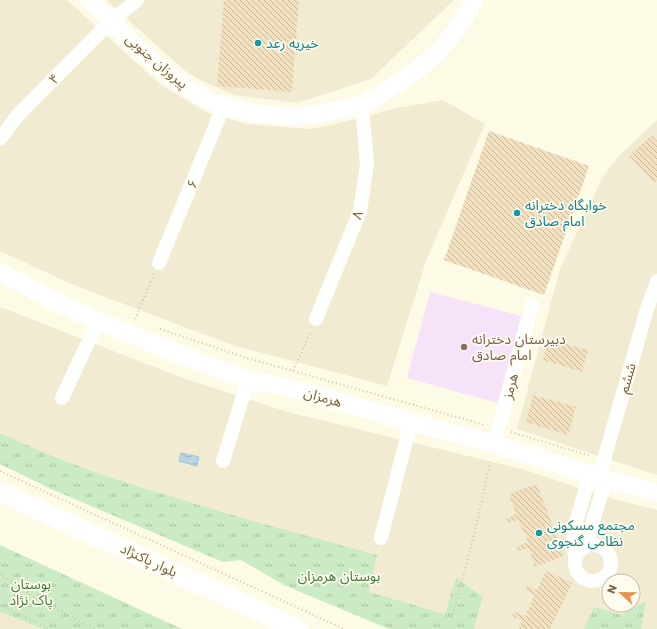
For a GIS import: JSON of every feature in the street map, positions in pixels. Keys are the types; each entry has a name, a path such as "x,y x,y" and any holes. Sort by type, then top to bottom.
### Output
{"main road":[{"name":"بلوار پاکنژاد","path":"0,492 298,629"}],"street":[{"name":"پیروزان جنوبی","path":"90,0 156,63 181,84 200,96 251,114 278,116 310,116 362,105 402,82 441,49 469,12 474,0"},
{"name":"۴","path":"0,139 17,116 111,21 137,0"},
{"name":"۶","path":"159,263 224,105"},
{"name":"۸","path":"316,319 360,211 367,164 362,105"},
{"name":"هرمزان","path":"0,272 52,300 98,320 135,325 248,380 286,387 597,472 657,493"},
{"name":"ششم","path":"580,552 572,546 574,530 597,472 646,309 657,281"},
{"name":"هرمز","path":"494,444 532,304"},
{"path":"62,398 98,320"},
{"path":"223,460 248,380"},
{"path":"381,538 411,422"}],"path":[{"path":"135,325 159,263"},
{"path":"286,387 316,319"},
{"name":"هرمزان","path":"156,328 247,358 485,424"},
{"path":"510,431 597,472"},
{"path":"452,618 473,539 494,444"},
{"path":"0,471 344,629"},
{"path":"0,574 35,598 94,629"},
{"path":"0,606 51,629"}],"shaded area":[{"path":"0,0 67,0 161,85 206,112 247,124 309,129 331,125 397,108 443,100 485,124 426,261 387,386 232,345 71,284 0,251"},
{"path":"106,0 454,0 371,79 297,103 234,95 200,80 184,70"},
{"path":"657,120 657,475 517,429 560,269 602,178 619,156"},
{"name":"دبیرستان دخترانه امام صادق","path":"430,292 521,316 498,403 407,378"},
{"path":"0,307 180,377 288,412 525,470 613,499 657,510 657,629 474,629 483,597 456,577 445,614 368,592 377,556 231,515 114,479 24,445 0,433"},
{"path":"0,612 43,629 0,629"}],"green space":[{"name":"بوستان هرمزان","path":"0,433 63,460 127,483 377,555 369,592 445,614 456,577 483,597 474,629 389,629 284,585 241,560 223,562 51,489 0,464"},
{"name":"بوستان پاک نژاد","path":"0,545 182,629 43,629 0,612"},
{"path":"646,601 641,629 584,629 594,607 601,609 601,613 615,613 622,615 625,613 641,613 641,604"}],"water":[{"path":"181,453 199,457 197,466 179,461"}],"building":[{"name":"خیریه رعد","path":"224,0 299,0 292,92 217,86"},
{"name":"خوابگاه دخترانه امام صادق","path":"489,131 589,166 544,295 444,260"},
{"path":"652,135 657,141 657,180 654,183 629,156"},
{"path":"548,339 588,350 582,372 543,360"},
{"path":"533,395 576,407 568,435 526,422"},
{"name":"مجتمع مسکونی نظامی گنجوی","path":"537,484 564,556 535,567 529,548 519,551 517,548 518,546 528,542 518,520 509,523 507,519 516,514 509,494"},
{"name":"مجتمع مسکونی نظامی گنجوی","path":"546,571 572,583 550,629 519,629 522,621 512,616 513,613 515,612 525,616 535,595 526,591 526,587 529,586 537,590"}],"place":[{"name":"خیریه رعد","path":"258,43"},
{"name":"خوابگاه دخترانه امام صادق","path":"517,213"},
{"name":"دبیرستان دخترانه امام صادق","path":"464,347"},
{"name":"مجتمع مسکونی نظامی گنجوی","path":"539,533"}]}
